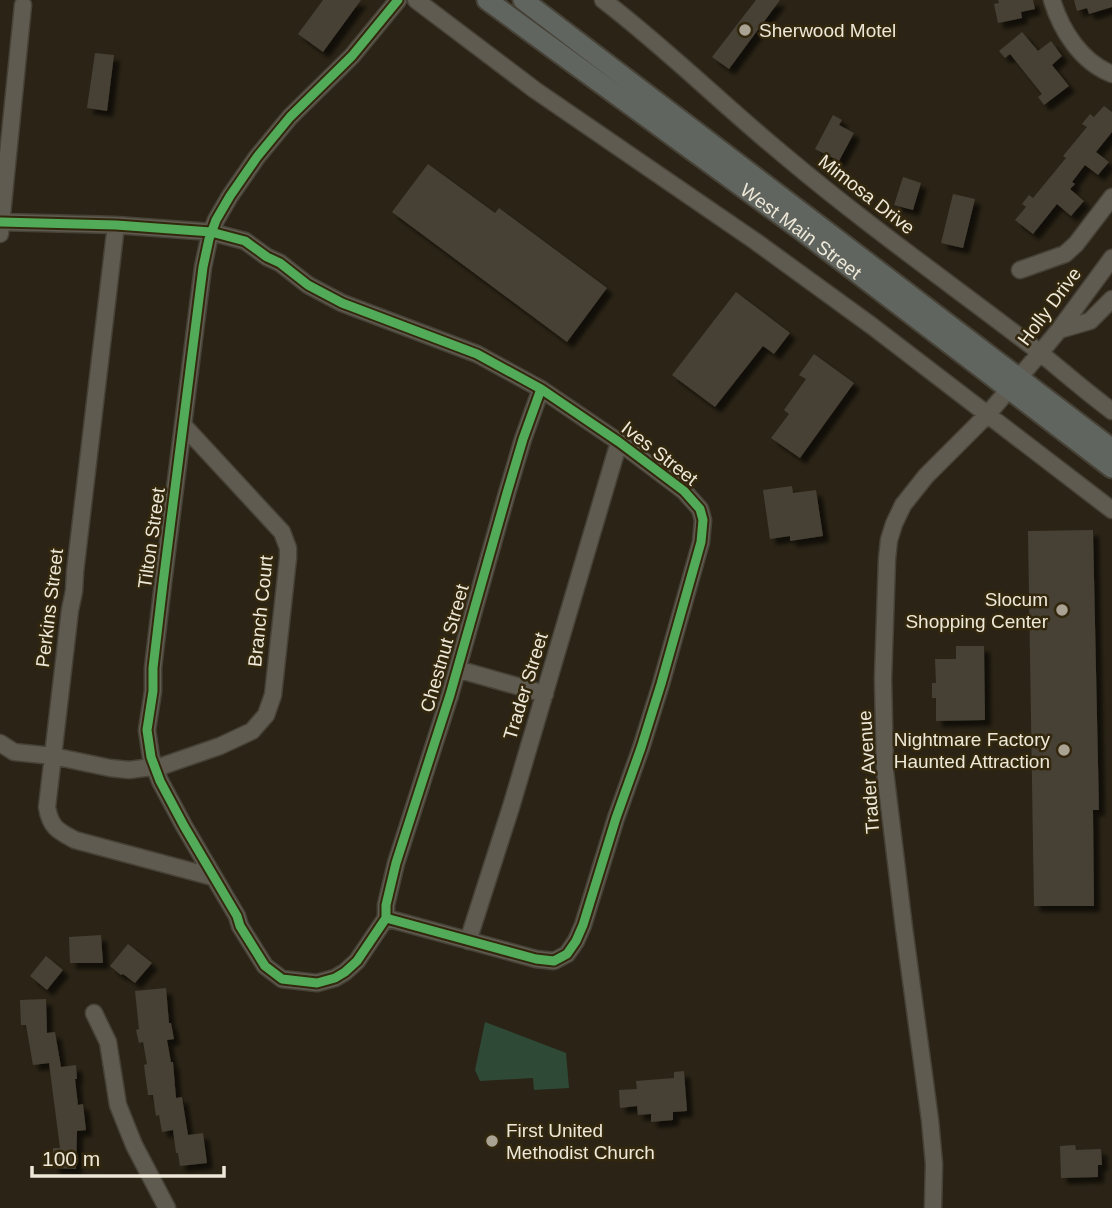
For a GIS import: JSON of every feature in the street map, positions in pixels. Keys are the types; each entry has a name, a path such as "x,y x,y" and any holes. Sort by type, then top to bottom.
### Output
{"main road":[{"name":"West Main Street","path":"487,0 1014,384 1112,449"},
{"name":"West Main Street","path":"523,0 1014,384 1112,468"}],"street":[{"name":"Tilton Street","path":"386,918 357,961 335,978 317,983 282,979 265,966 184,826 156,770 147,730 203,267 211,232 229,196 267,143 352,56 398,0"},
{"path":"416,0 535,90 755,241 872,326 1112,510"},
{"name":"Mimosa Drive","path":"603,0 830,193 1112,411"},
{"path":"1052,0 1067,35 1084,55 1112,74"},
{"path":"1,228 23,5"},
{"path":"1020,270 1065,254 1076,244 1112,197"},
{"name":"Ives Street","path":"1,228 116,225 211,232 245,241 308,285 342,303 477,354 541,389 619,442 684,491 700,509 703,520 701,542 661,684 583,925 572,948 561,958 546,961 386,918"},
{"name":"Perkins Street","path":"116,225 76,560 75,591 70,610 47,807 48,817 59,831 84,843 213,877"},
{"name":"Holly Drive","path":"1014,384 1059,330 1112,258"},
{"path":"1059,330 1090,321 1112,299"},
{"name":"Trader Avenue","path":"933,1208 934,1164 930,1120 885,771 883,679 887,559 889,540 903,505 926,476 1014,384"},
{"name":"Chestnut Street","path":"386,918 386,905 396,863 541,389"},
{"name":"Branch Court","path":"156,770 252,731 266,715 272,695 288,570 288,548 282,533 183,425"},
{"name":"Trader Street","path":"468,941 511,807 619,442"},
{"path":"457,669 545,694"},
{"path":"0,743 14,751 110,768 156,770"},
{"path":"94,1013 108,1042 118,1105 134,1145 167,1208"}],"green space":[{"path":"485,1022 566,1053 569,1088 534,1090 533,1078 480,1081 475,1070"}],"building":[{"path":"323,0 361,0 323,52 298,34"},
{"name":"Sherwood Motel","path":"756,0 780,0 729,69 712,57"},
{"path":"998,0 1033,0 1035,9 1021,12 1022,18 998,23 994,4 999,3"},
{"path":"1074,0 1112,0 1112,7 1089,14 1087,8 1077,11"},
{"path":"1022,32 1038,51 1051,41 1062,56 1052,65 1069,86 1044,105 1038,97 1042,94 1010,54 1005,58 999,51"},
{"path":"95,53 114,55 107,111 87,108"},
{"path":"1104,106 1112,112 1112,132 1096,152 1109,162 1098,175 1085,165 1070,189 1084,201 1071,216 1057,204 1033,234 1015,220 1026,207 1022,204 1029,195 1033,198 1066,158 1063,156 1087,127 1082,124 1090,114 1094,117"},
{"path":"833,115 842,120 839,125 854,133 839,161 815,149"},
{"path":"428,164 495,213 499,208 607,288 567,342 392,212"},
{"path":"903,177 921,183 913,210 894,205"},
{"path":"953,194 975,199 963,248 941,243"},
{"path":"736,292 790,333 774,354 763,346 715,407 672,375"},
{"path":"814,354 854,383 800,458 771,438 789,414 784,410 806,379 799,375"},
{"path":"792,486 793,493 816,490 823,536 790,541 790,536 770,539 763,490"},
{"name":"Slocum Shopping Center","path":"1093,530 1099,810 1093,810 1094,906 1034,906 1028,531"},
{"path":"956,646 984,646 985,720 936,721 936,698 932,698 932,683 936,683 935,659 956,659"},
{"path":"101,935 103,963 70,963 69,937"},
{"path":"128,944 152,963 135,983 110,966"},
{"path":"46,956 63,970 47,990 30,976"},
{"path":"166,988 169,1023 174,1039 167,1040 173,1062 176,1098 182,1097 188,1135 203,1133 207,1163 180,1166 173,1130 162,1132 153,1095 148,1095 143,1042 139,1043 136,1030 139,1029 135,991"},
{"path":"46,999 47,1033 55,1032 61,1067 76,1065 78,1105 83,1104 86,1130 77,1131 76,1169 53,1168 53,1148 60,1148 49,1063 33,1065 26,1025 21,1025 20,1000"},
{"path":"684,1071 687,1111 673,1112 673,1120 651,1122 651,1114 638,1115 637,1106 620,1108 619,1090 637,1089 636,1081 674,1078 674,1072"},
{"path":"1075,1145 1076,1150 1101,1149 1102,1165 1098,1165 1098,1177 1061,1178 1060,1146"}],"cycle path":[{"path":"398,0 352,56 290,117 257,157 216,220 203,267 163,583 147,730 151,757 160,781 237,916 240,926 265,966 282,979 317,983 335,978 357,961 386,918 386,905 396,863 450,695 523,439 541,389"},
{"path":"1,222 116,225 211,232 245,241 308,285 342,303 477,354 541,389 619,442 684,491 700,509 703,520 701,542 661,684 583,925 567,954 554,961 536,959 386,918"}],"place":[{"name":"Sherwood Motel","path":"745,30"},
{"name":"Slocum Shopping Center","path":"1062,610"},
{"name":"Nightmare Factory Haunted Attraction","path":"1064,750"},
{"name":"First United Methodist Church","path":"492,1141"}]}
